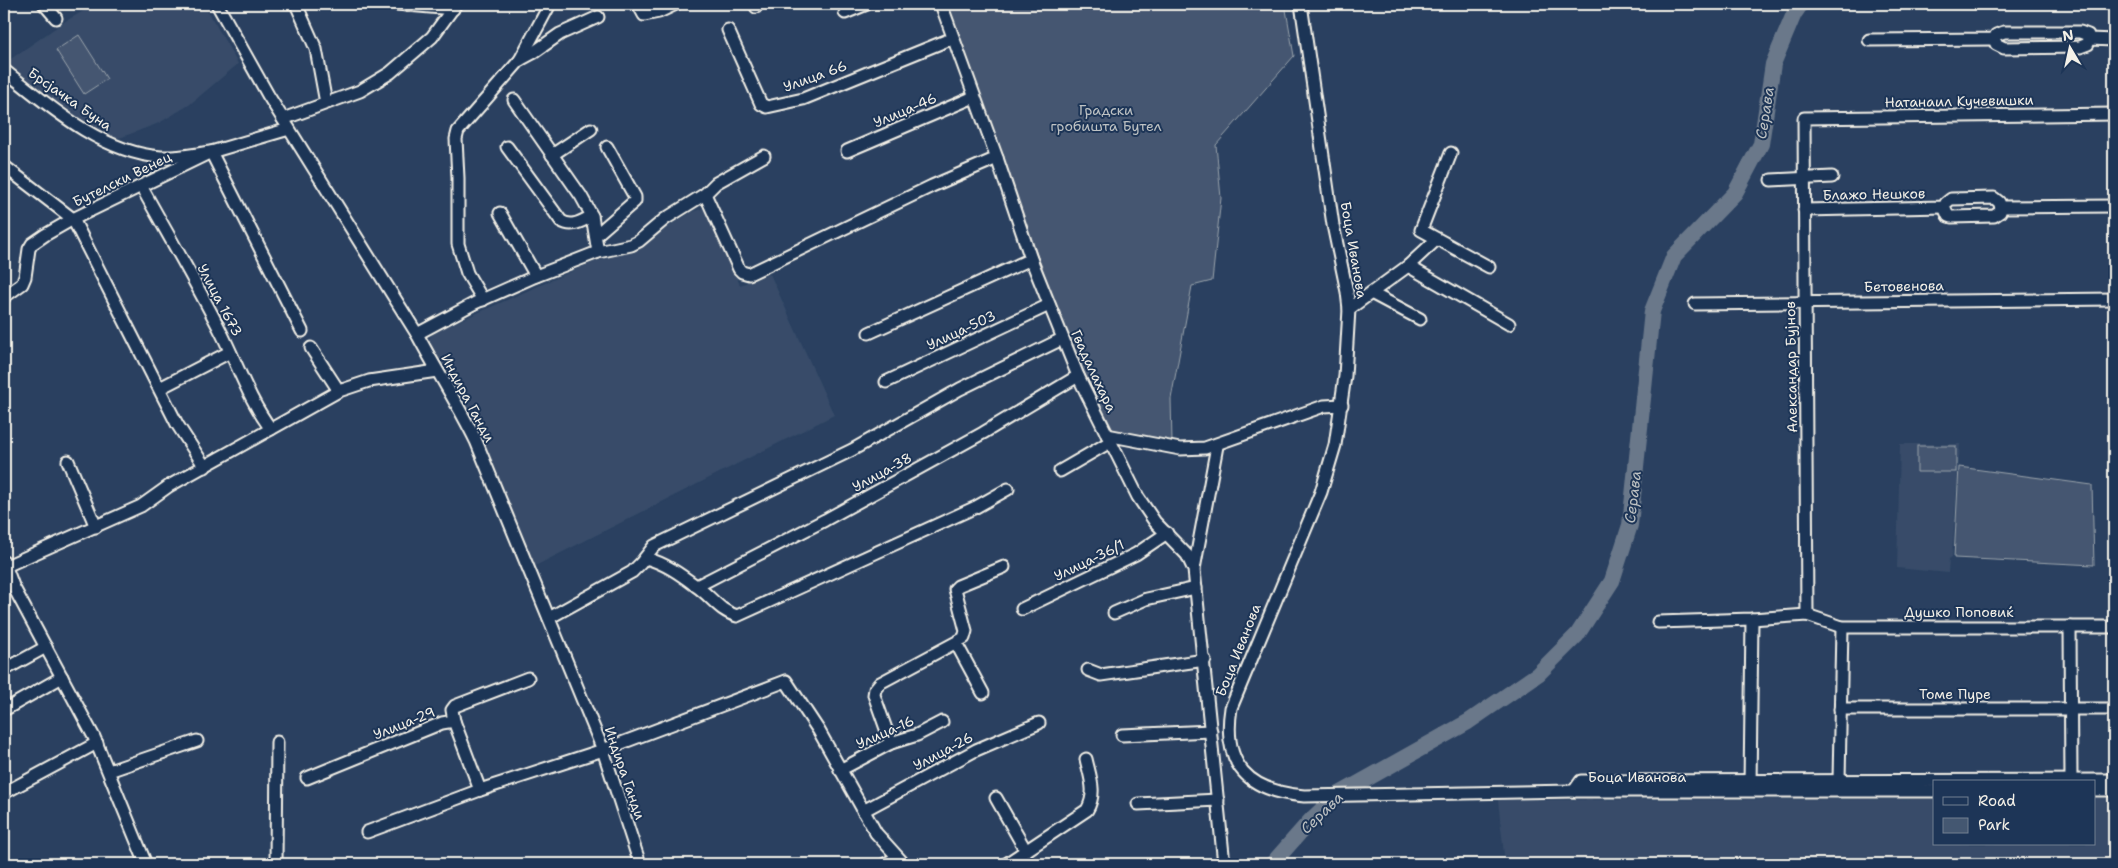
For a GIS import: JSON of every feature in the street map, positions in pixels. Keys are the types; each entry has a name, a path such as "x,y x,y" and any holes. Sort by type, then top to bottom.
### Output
{"street":[{"path":"44,4 56,18"},
{"name":"Индира Ганди","path":"217,4 268,95 417,334 457,403 476,441 603,750 640,864"},
{"path":"296,4 316,48 326,103"},
{"path":"396,4 454,7"},
{"path":"483,300 467,273 458,244 456,139 458,131 520,60 550,4"},
{"path":"638,4 644,15 649,15 676,4"},
{"path":"845,13 866,4"},
{"name":"Гвадалахара","path":"940,4 997,158 1031,259 1078,376 1138,497 1155,522 1187,555 1194,570 1205,660 1224,864"},
{"name":"Боца Иванова","path":"1301,4 1333,225 1349,309 1342,405 1335,445 1321,492 1234,697 1228,723 1231,749 1236,762 1258,784 1283,794 1304,796 1574,791 1581,781 1750,786"},
{"path":"283,118 360,91 390,73 432,37 454,7"},
{"path":"520,60 560,34 598,17"},
{"name":"Улица 66","path":"728,30 761,104 767,107 804,99 953,38"},
{"path":"1869,40 1994,39 1996,35 2004,32 2080,32 2088,35 2089,39 2114,40"},
{"name":"Брсјачка Буна","path":"4,70 47,104 97,137 119,148 161,157 211,152"},
{"name":"Улица-46","path":"846,151 974,97"},
{"path":"514,100 581,196 592,216 598,252"},
{"name":"Натанаил Кучевишки","path":"1804,118 2114,114"},
{"name":"Александар Бујнов","path":"1804,118 1807,615"},
{"name":"Бутелски Венец","path":"4,297 18,288 25,278 28,254 32,244 73,219 211,152 290,129"},
{"path":"552,155 591,129"},
{"path":"507,147 561,221 568,225 592,216"},
{"path":"596,234 635,201 635,197 607,147"},
{"path":"211,152 302,331"},
{"path":"1451,154 1421,230 1436,240 1489,267"},
{"path":"417,334 483,300 536,276 598,252 624,248 639,241 665,219 705,194 728,175 764,156"},
{"path":"705,194 739,269 749,274 932,186 997,158"},
{"path":"4,166 73,219 177,424 205,467"},
{"path":"1771,180 1832,177"},
{"name":"Улица 1673","path":"141,186 206,303 248,394 271,429"},
{"name":"Блажо Нешков","path":"1994,198 2001,207 2000,212 1994,216 1951,217 1948,216 1944,208 1951,199 1994,198"},
{"name":"Блажо Нешков","path":"2001,207 2114,206"},
{"name":"Блажо Нешков","path":"1804,210 1944,208"},
{"path":"500,213 536,276"},
{"path":"1349,309 1408,266 1436,240"},
{"path":"869,333 1031,259"},
{"path":"1408,266 1509,324"},
{"path":"1371,293 1420,319"},
{"name":"Бетовенова","path":"1695,304 2114,299"},
{"name":"Улица-503","path":"886,382 1049,305"},
{"path":"549,618 632,572 654,546 852,450 960,389 1062,340"},
{"path":"311,348 339,392"},
{"path":"160,388 230,352"},
{"path":"146,864 97,743 13,586 4,565 96,527 140,506 169,486 339,392 368,381 437,371"},
{"name":"Улица-38","path":"696,586 825,520 975,438 1078,376"},
{"path":"1060,471 1109,438 1180,449 1205,448 1217,446 1308,411 1324,406 1342,405"},
{"path":"1194,570 1217,446"},
{"path":"68,462 96,527"},
{"path":"645,558 670,567 696,586 728,614 737,616 976,507 1008,489"},
{"name":"Улица-36/1","path":"1022,609 1136,554 1167,533"},
{"path":"890,743 874,695 877,685 964,638 966,631 955,589 1004,566"},
{"path":"1114,613 1146,599 1196,588"},
{"path":"1658,622 1807,615"},
{"name":"Душко Поповиќ","path":"1807,615 1842,627 2114,627"},
{"path":"1750,786 1752,619"},
{"path":"1840,780 1842,627"},
{"path":"2070,627 2071,780 2114,780"},
{"path":"956,643 983,692"},
{"path":"4,670 46,647"},
{"path":"1088,670 1101,675 1205,660"},
{"path":"4,710 62,676"},
{"name":"Улица-29","path":"307,778 442,723 454,720 452,710 455,706 528,678"},
{"path":"367,832 480,790 603,750 786,681 819,731 876,833 900,861 885,864"},
{"name":"Томе Пуре","path":"1840,709 2114,709"},
{"path":"454,720 480,790"},
{"name":"Улица-16","path":"840,770 890,743 917,735 942,722"},
{"name":"Улица-26","path":"863,811 976,750 1039,723"},
{"path":"1122,735 1212,737 1231,749"},
{"path":"109,772 197,741"},
{"path":"276,864 277,742"},
{"path":"4,793 97,743"},
{"path":"1006,864 1088,810 1093,799 1093,792 1086,759"},
{"path":"1750,786 1840,780 1933,781"},
{"path":"1750,786 1933,791"},
{"path":"2096,790 2114,790"},
{"path":"996,798 1026,851"},
{"path":"1138,804 1218,800"}],"shaded area":[{"path":"96,4 204,4 238,64 189,105 159,123 109,142 63,112 5,63 64,22"},
{"path":"705,208 740,285 770,274 834,415 531,568 426,343 434,332 593,262 621,253 694,211"},
{"path":"1900,444 1960,444 1952,557 1949,559 1948,573 1897,568"},
{"path":"2096,798 2114,798 2114,864 1505,864 1498,800 1933,799 1933,846 2096,846"}],"green space":[{"name":"Градски гробишта Бутел","path":"943,4 1285,4 1294,56 1216,145 1221,198 1212,281 1192,286 1171,399 1172,442 1113,430 1072,348"},
{"path":"79,35 107,79 84,94 56,50"},
{"path":"1917,446 1956,446 1956,472 1917,472"},
{"path":"1959,467 2092,485 2094,565 1954,558"}],"waterway":[{"name":"Серава","path":"1272,864 1310,821 1336,796 1468,722 1538,674 1577,635 1612,581 1630,525 1652,311 1674,256 1735,193 1761,144 1773,64 1794,14 1801,4"}]}
